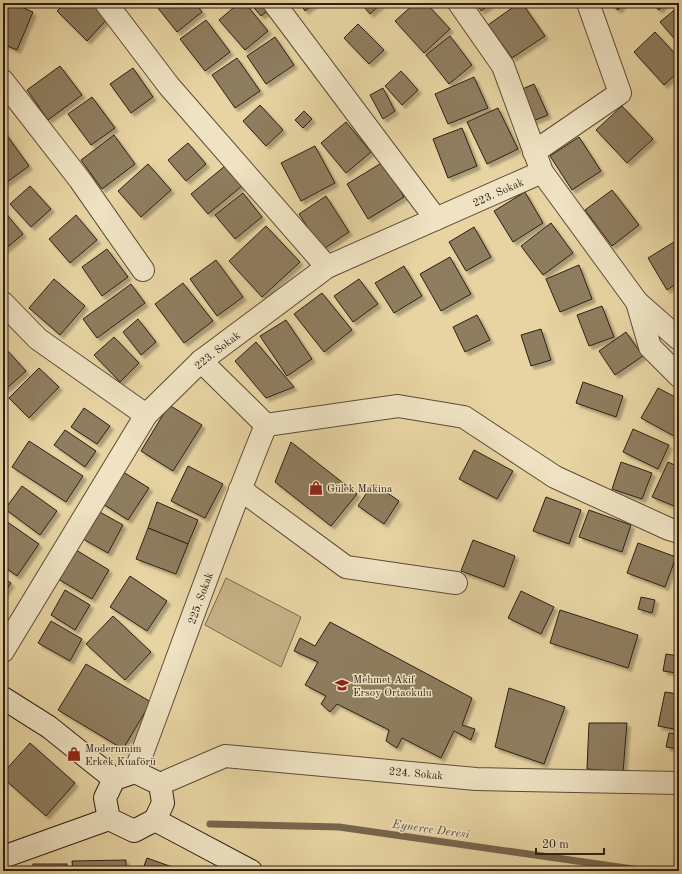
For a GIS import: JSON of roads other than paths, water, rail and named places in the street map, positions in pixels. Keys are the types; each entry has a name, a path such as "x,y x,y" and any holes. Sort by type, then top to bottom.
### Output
{"street":[{"path":"106,3 169,86 328,267"},
{"path":"274,3 436,219"},
{"path":"459,3 503,66 538,162 637,302 679,339"},
{"name":"223. Sokak","path":"3,651 146,415 201,361 328,267 436,219 538,162 620,94 588,3"},
{"path":"3,80 80,180 144,270"},
{"path":"637,302 650,347 679,376"},
{"path":"3,303 38,339 146,415"},
{"path":"201,361 266,424 398,406 464,418 555,476 669,529 679,532"},
{"name":"225. Sokak","path":"134,772 190,626 240,489 266,424"},
{"path":"240,489 346,567 456,583"},
{"path":"3,698 49,727 114,780"},
{"name":"224. Sokak","path":"160,784 225,756 476,779 679,783"},
{"path":"3,857 110,819 134,831 155,820 163,803 160,784 134,772 114,780 105,798 110,819"},
{"path":"155,820 252,871"}],"waterway":[{"name":"Eynerce Deresi","path":"210,824 339,827 647,871"}],"place":[{"name":"Gülek Makina","path":"316,488"},
{"name":"Mehmet Akif Ersoy Ortaokulu","path":"342,685"},
{"name":"Modernmim Erkek Kuaförü","path":"74,754"}]}
